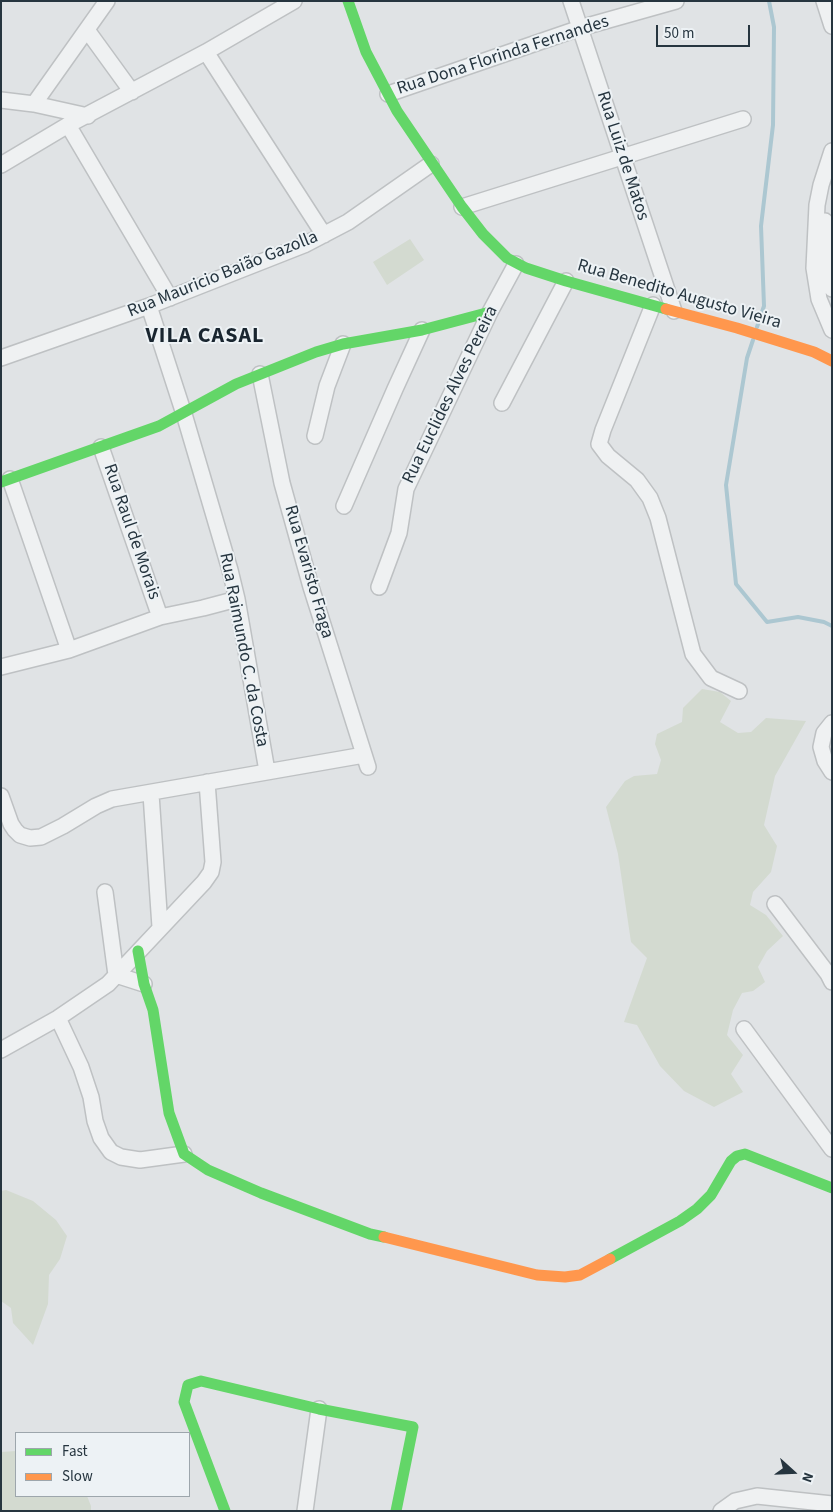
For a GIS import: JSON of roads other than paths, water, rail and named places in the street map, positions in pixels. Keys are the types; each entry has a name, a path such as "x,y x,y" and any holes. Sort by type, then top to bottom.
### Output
{"street":[{"path":"34,104 107,1"},
{"path":"1,165 68,126 206,52 294,1"},
{"path":"348,1 366,52 397,111 431,164 462,207 500,250 516,264"},
{"name":"Rua Luiz de Matos","path":"571,1 674,311"},
{"name":"Rua Dona Florinda Fernandes","path":"388,94 580,28 676,1"},
{"path":"824,1 832,26"},
{"path":"87,30 132,92"},
{"path":"206,52 324,235"},
{"path":"1,100 34,104 88,116"},
{"path":"462,207 742,120"},
{"path":"68,126 170,298"},
{"path":"832,151 817,205 814,268 819,299 832,330"},
{"name":"Rua Mauricio Baião Gazolla","path":"1,358 149,306 295,249 348,222 431,164"},
{"path":"832,168 825,219 826,249 832,289"},
{"name":"Rua Benedito Augusto Vieira","path":"516,264 566,281 764,336 814,352 832,361"},
{"name":"Rua Euclides Alves Pereira","path":"379,587 399,533 406,489 490,312 516,264"},
{"path":"502,403 566,281"},
{"path":"653,305 599,444 608,456 637,480 650,498 658,518 693,654 711,678 739,691"},
{"name":"Rua Raimundo C. da Costa","path":"149,306 184,414 230,570 237,599 267,771"},
{"path":"69,650 5,480 159,426 184,414 206,400 260,374 301,358 343,344 422,330 490,312"},
{"path":"344,506 394,388 422,330"},
{"path":"314,436 328,386 343,344"},
{"name":"Rua Evaristo Fraga","path":"260,374 282,483 311,587 366,761 267,771"},
{"name":"Rua Raul de Morais","path":"101,447 160,617"},
{"path":"1,667 69,650 160,617 237,599"},
{"path":"830,724 824,733 820,747 825,761 832,772"},
{"path":"1,796 15,830 20,835 30,838 41,837 112,799 151,794 267,771"},
{"path":"1,1050 58,1018 102,988 204,882 211,872 213,862 207,782"},
{"path":"151,794 160,927"},
{"path":"104,892 116,975"},
{"path":"775,904 832,982"},
{"path":"138,951 144,984 153,1010 168,1114 184,1154 208,1170 261,1193 370,1234 537,1275 566,1277 580,1275 680,1221 697,1209 711,1194 731,1161 737,1156 745,1154 832,1188"},
{"path":"116,975 144,984"},
{"path":"58,1018 81,1067 92,1097 95,1121 101,1138 111,1152 121,1157 140,1160 184,1154"},
{"path":"744,1029 832,1149"},
{"path":"225,1511 184,1402 188,1385 201,1382 320,1409 413,1427 396,1511"},
{"path":"305,1511 320,1409"},
{"path":"721,1511 736,1501 757,1496 824,1506"}],"waterway":[{"path":"757,327 764,306 761,226 773,125 774,27 769,1"},
{"path":"753,340 747,358 726,485 736,584 767,622 798,617 824,622 832,626"}],"district":[{"name":"VILA CASAL","path":"205,337"}]}
